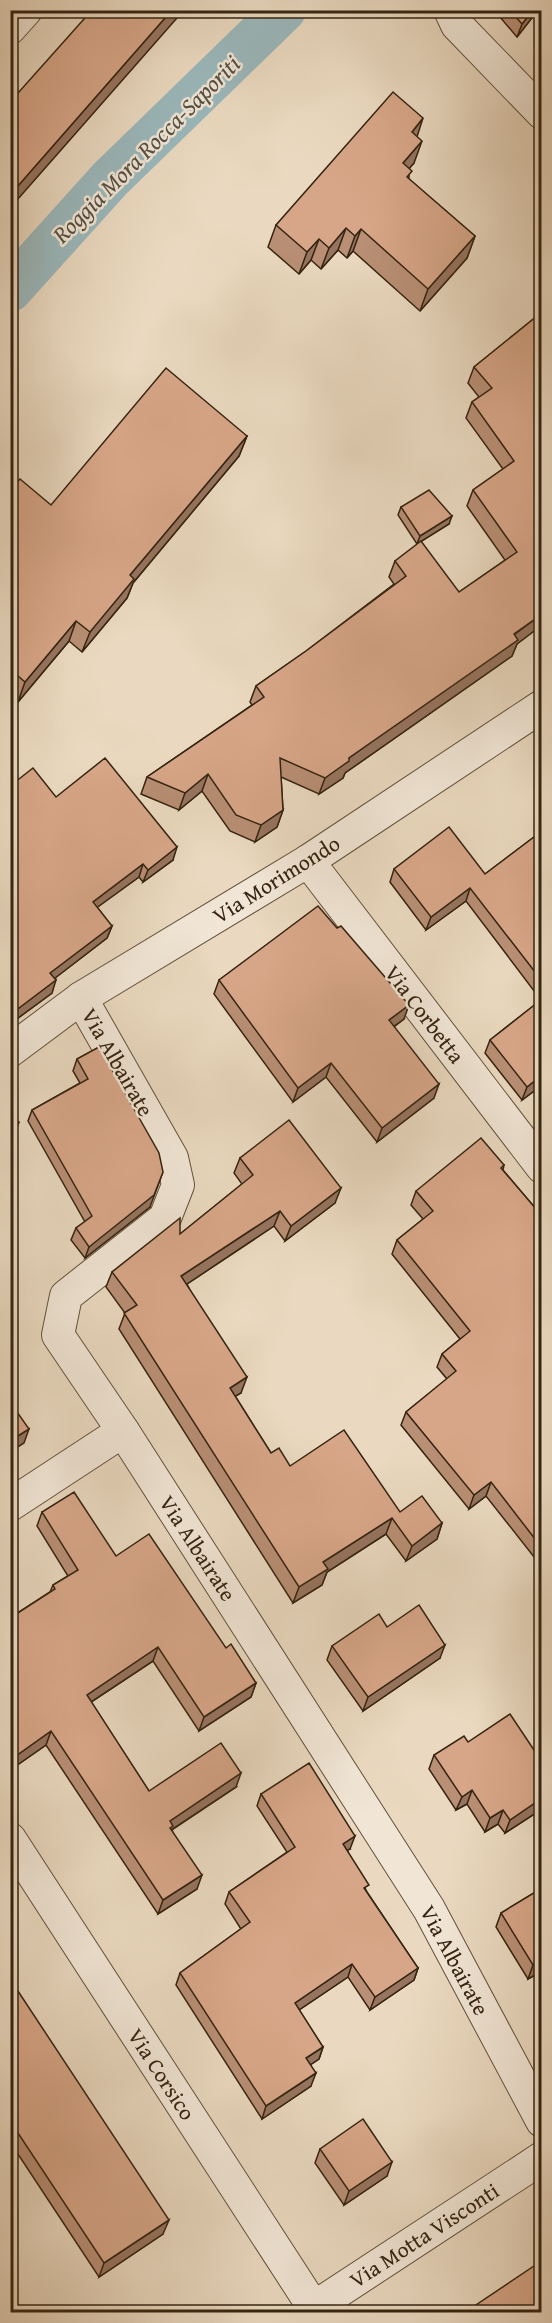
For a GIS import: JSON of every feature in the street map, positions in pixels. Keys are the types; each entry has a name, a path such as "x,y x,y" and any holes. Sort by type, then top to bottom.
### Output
{"street":[{"path":"10,28 26,10"},
{"path":"450,10 457,25 542,113"},
{"name":"Via Morimondo","path":"10,1051 81,998 308,861 537,718"},
{"name":"Via Corbetta","path":"308,861 542,1167"},
{"name":"Via Albairate","path":"81,998 172,1158 178,1185 165,1218 66,1296 58,1335 123,1431 429,1909 542,2121"},
{"path":"10,1506 123,1431"},
{"name":"Via Corsico","path":"10,1839 310,2310"},
{"name":"Via Motta Visconti","path":"310,2310 542,2158"}],"building":[{"path":"92,10 172,10 10,195 10,102"},
{"path":"510,10 533,10 522,24"},
{"path":"393,92 423,118 412,132 422,141 403,163 412,171 407,177 475,236 428,289 361,229 355,236 346,228 329,248 319,239 307,252 276,225"},
{"path":"542,312 542,614 514,634 518,640 349,758 349,761 325,778 280,758 283,810 261,825 236,815 208,774 185,793 147,777 264,697 256,686 406,576 395,561 421,541 459,592 517,552 473,490 514,461 472,402 492,388 474,367"},
{"path":"166,368 247,436 130,575 134,579 90,632 76,621 25,682 12,671 10,673 10,490 20,479 51,505"},
{"path":"429,490 452,516 420,536 401,507"},
{"path":"105,758 177,847 148,870 143,864 93,902 112,926 50,973 56,980 11,1014 10,786 33,768 56,797"},
{"path":"449,827 485,874 542,831 542,981 470,888 431,917 394,869"},
{"path":"318,906 337,928 341,926 409,1005 389,1020 439,1084 382,1128 331,1063 298,1088 219,980"},
{"path":"542,999 542,1075 527,1087 490,1040"},
{"path":"99,1047 159,1153 163,1172 154,1195 89,1247 76,1228 92,1216 32,1110 88,1079 77,1059"},
{"path":"10,1115 19,1122 10,1133"},
{"path":"289,1120 341,1188 291,1226 280,1211 181,1276 247,1377 230,1388 271,1453 279,1448 290,1466 344,1430 400,1512 422,1496 442,1523 412,1546 392,1518 323,1562 328,1569 299,1587 124,1313 137,1305 112,1272 180,1218 180,1234 253,1175 240,1158"},
{"path":"481,1138 504,1165 501,1168 542,1216 542,1548 491,1482 474,1495 406,1412 456,1371 442,1354 470,1331 397,1240 433,1211 416,1191"},
{"path":"10,1402 29,1429 10,1441"},
{"path":"74,1492 116,1556 149,1534 226,1648 231,1644 256,1683 204,1717 158,1647 87,1695 149,1791 221,1743 241,1773 170,1821 173,1826 170,1828 202,1875 163,1900 51,1731 13,1758 10,1755 10,1717 17,1712 10,1701 10,1618 55,1589 53,1585 78,1570 42,1512"},
{"path":"419,1605 445,1645 368,1697 332,1646 379,1614 387,1627"},
{"path":"510,1714 542,1762 542,1798 510,1820 503,1810 490,1818 472,1790 462,1797 434,1755 464,1736 468,1742"},
{"path":"309,1763 355,1836 343,1844 369,1885 364,1888 418,1968 375,1997 352,1964 295,2003 323,2047 306,2058 316,2073 266,2106 180,1973 250,1922 229,1892 295,1847 261,1794"},
{"path":"542,1888 542,1960 533,1965 501,1913"},
{"path":"10,1979 169,2220 104,2263 10,2121"},
{"path":"363,2119 392,2162 349,2191 320,2149"},
{"path":"534,2266 542,2278 542,2313 464,2313"}],"waterway":[{"name":"Roggia Mora Rocca-Saporiti","path":"10,290 110,179 284,10"}]}
